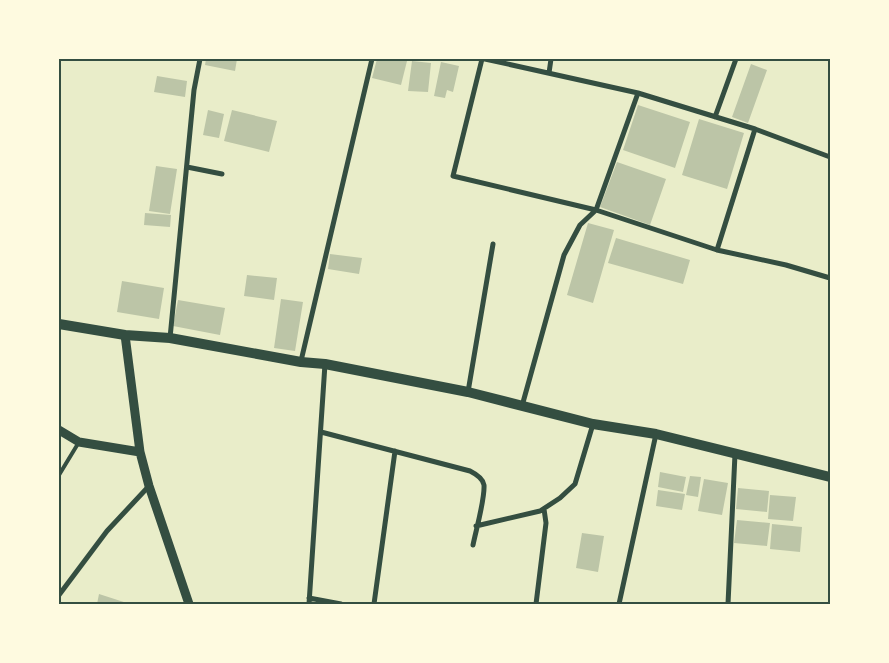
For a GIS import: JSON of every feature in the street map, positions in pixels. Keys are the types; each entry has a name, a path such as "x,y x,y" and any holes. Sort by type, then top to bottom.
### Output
{"main road":[{"path":"59,324 125,336 170,338 301,362 324,364 468,392 593,424 656,434 830,477"}],"street":[{"path":"170,338 194,90 200,59"},
{"path":"301,362 372,59"},
{"path":"830,157 754,129 638,93 483,59 453,176 596,210 717,250 786,265 830,278"},
{"path":"549,73 551,59"},
{"path":"715,117 736,59"},
{"path":"522,406 564,255 580,226 596,210 638,93"},
{"path":"717,250 754,129"},
{"path":"186,167 222,174"},
{"path":"468,392 493,244"},
{"path":"125,336 140,452 149,486 189,604"},
{"path":"324,364 309,601 341,604"},
{"path":"476,526 544,508 560,498 574,484 593,424"},
{"path":"59,430 78,442 140,452"},
{"path":"321,432 470,471 479,476 484,484 473,545"},
{"path":"619,604 656,434"},
{"path":"374,604 396,451"},
{"path":"728,604 735,454"},
{"path":"59,595 108,531 149,486"},
{"path":"536,604 546,523 544,508"}],"lane":[{"path":"59,475 78,442"}],"building":[{"path":"206,59 237,59 235,71 205,65"},
{"path":"377,59 407,61 401,85 372,78"},
{"path":"412,61 431,63 428,92 408,91"},
{"path":"441,62 459,66 453,92 447,90 445,98 434,96"},
{"path":"751,64 767,70 748,123 732,117"},
{"path":"157,76 187,81 185,97 154,92"},
{"path":"638,105 690,122 675,168 623,150"},
{"path":"208,110 224,114 219,138 203,135"},
{"path":"232,110 277,121 269,152 224,141"},
{"path":"699,119 744,133 727,189 682,175"},
{"path":"617,162 666,179 650,225 600,207"},
{"path":"156,166 177,169 170,214 149,211"},
{"path":"145,213 171,215 170,227 144,225"},
{"path":"588,223 614,230 593,303 567,295"},
{"path":"616,238 690,260 683,284 608,263"},
{"path":"330,254 362,258 359,274 328,269"},
{"path":"247,275 277,278 274,300 244,296"},
{"path":"122,281 164,288 159,319 117,312"},
{"path":"281,299 303,302 295,351 274,348"},
{"path":"178,300 225,308 220,335 173,326"},
{"path":"660,472 686,477 683,492 658,487"},
{"path":"690,476 701,477 698,497 686,495"},
{"path":"704,479 728,483 722,515 698,511"},
{"path":"738,488 769,491 767,512 736,509"},
{"path":"658,490 685,494 682,510 656,506"},
{"path":"770,495 796,497 793,521 768,519"},
{"path":"737,520 770,523 767,546 734,543"},
{"path":"772,524 802,527 800,552 770,549"},
{"path":"582,533 604,536 598,572 576,568"},
{"path":"99,594 130,604 97,604"}]}
